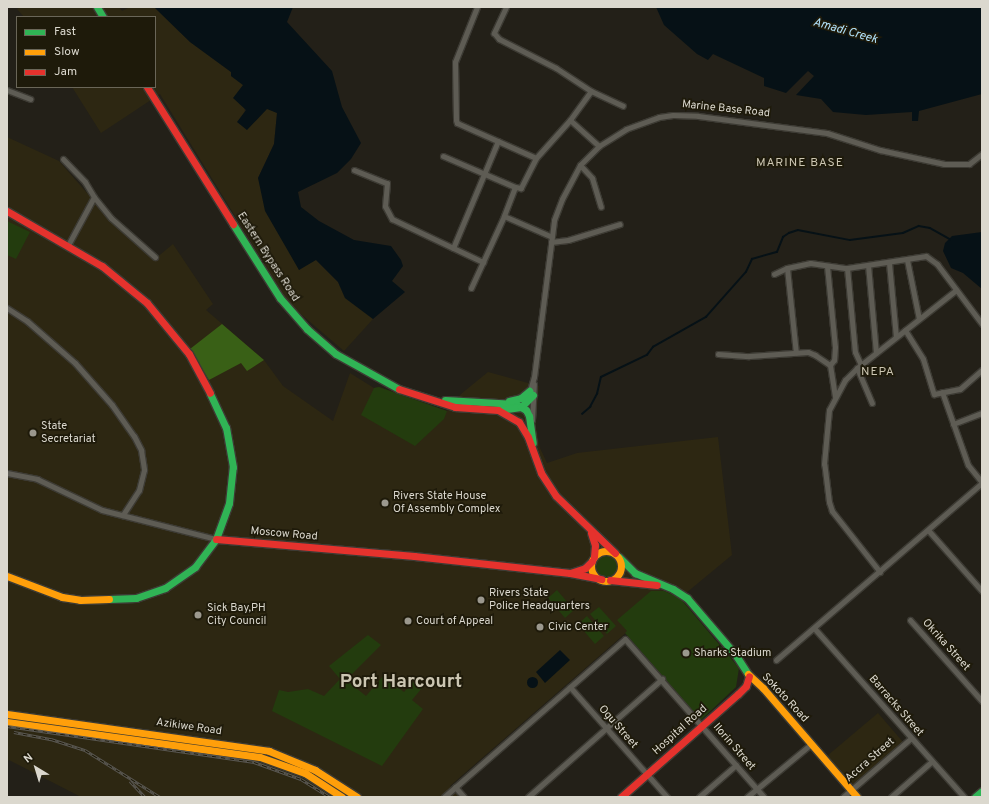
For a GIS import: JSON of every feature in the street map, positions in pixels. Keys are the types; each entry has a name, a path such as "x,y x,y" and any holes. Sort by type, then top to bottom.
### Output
{"street":[{"path":"97,7 102,16"},
{"path":"477,7 455,62 456,120 458,124 536,158"},
{"path":"506,7 495,27 496,36 556,68 591,91 623,106"},
{"name":"Eastern Bypass Road","path":"148,88 280,298 292,313 336,354 371,376 415,395 455,407 498,410 514,418 528,437"},
{"path":"7,90 30,100"},
{"path":"443,156 515,187 521,188 536,158 570,120 591,91"},
{"name":"Marine Base Road","path":"532,423 531,393 551,240 562,198 580,165 599,146 641,123 673,115 813,130 915,158 944,164 969,164 982,154"},
{"path":"570,120 599,146"},
{"path":"453,248 498,141"},
{"path":"63,159 85,182 94,197 111,218 155,257"},
{"path":"580,165 592,178 601,207"},
{"path":"354,170 387,183 385,206 392,218 483,262"},
{"path":"471,288 504,216 515,187"},
{"path":"68,245 94,197"},
{"path":"7,211 102,266 147,303 189,354 213,397 226,428 234,466 229,503 216,539 201,561 183,577 165,588 136,598 113,601 80,600 62,597 7,576"},
{"path":"504,216 551,240 620,224"},
{"path":"774,274 787,268 810,263 847,268 888,263 926,256 937,264 982,324"},
{"path":"906,260 918,319"},
{"path":"888,263 896,337"},
{"path":"868,265 876,353"},
{"path":"827,266 835,347 834,360 830,365"},
{"path":"787,268 796,353"},
{"path":"847,268 855,352 872,403"},
{"path":"880,572 832,511 829,502 824,464 826,422 845,380 859,366 956,290"},
{"path":"7,308 27,321 75,363 112,405 134,436 141,450 144,470 143,480 134,499 123,515"},
{"path":"905,330 924,358 933,393 960,389 982,370"},
{"path":"718,354 749,356 796,353 815,355 830,365 836,397"},
{"path":"776,660 880,572 982,482 968,465 942,392"},
{"path":"531,393 523,408 528,437 547,484 564,506 591,533 617,555 620,570 610,580 601,579 592,572 595,545 591,533"},
{"path":"508,401 521,398 531,393"},
{"name":"Eastern Bypass Road","path":"415,395 462,402 508,401 523,408"},
{"path":"523,408 532,423 534,452"},
{"path":"498,410 523,408"},
{"path":"953,424 982,413"},
{"name":"Moscow Road","path":"7,473 37,479 90,505 216,539 356,550 570,573 601,579"},
{"path":"928,530 982,591"},
{"path":"570,573 585,568 593,559 604,551 617,555"},
{"name":"Sokoto Road","path":"617,555 635,573 673,589 687,598 735,654 749,676 762,688 857,797"},
{"name":"Sokoto Road","path":"610,580 661,585"},
{"name":"Okrika Street","path":"910,620 982,701"},
{"name":"Barracks Street","path":"814,628 931,762 964,797"},
{"name":"Ilorin Street","path":"570,687 625,639 662,679 764,797"},
{"name":"Hospital Road","path":"621,797 746,686 749,676"},
{"path":"528,797 662,679"},
{"path":"444,797 570,687"},
{"name":"Ogu Street","path":"570,687 667,797"},
{"name":"Azikiwe Road","path":"7,714 269,751 315,770 357,797"},
{"name":"Azikiwe Road","path":"7,722 260,756 305,773 342,797"},
{"name":"Accra Street","path":"843,797 911,738"},
{"path":"747,797 811,744"},
{"path":"891,797 931,762"},
{"path":"699,797 736,764"},
{"path":"455,787 464,797"},
{"path":"975,797 982,791"}],"shaded area":[{"path":"21,7 119,7 122,11 130,7 154,7 190,42 231,72 231,76 243,85 246,130 267,108 277,113 274,144 258,178 299,270 315,259 338,282 345,298 373,319 344,351 289,304 160,94 101,133 73,88 156,88 156,16 23,16 17,9"},
{"path":"7,137 59,161 108,217 155,259 173,244 213,304 206,310 264,360 283,386 333,421 350,373 374,388 379,387 447,411 461,394 488,372 539,386 536,426 540,448 547,463 577,453 718,437 732,555 680,598 676,596 618,620 628,631 450,786 461,797 81,797 9,760 7,762"},
{"path":"878,713 903,742 853,785 827,756"}],"green space":[{"path":"7,221 30,232 16,259 7,255"},
{"path":"222,324 264,360 247,371 241,363 209,380 190,349"},
{"path":"379,387 447,411 444,419 415,446 361,415 374,388"},
{"path":"607,555 615,558 618,566 615,574 607,577 599,574 596,566 599,558"},
{"path":"557,590 574,610 565,618 548,598"},
{"name":"Sharks Stadium","path":"651,591 664,591 680,598 739,668 736,687 701,720 625,633 627,631 617,620"},
{"path":"599,607 616,626 607,634 590,614"},
{"path":"587,616 604,636 595,644 578,624"},
{"path":"368,635 381,645 346,680 366,696 383,676 404,692 413,682 422,688 412,700 423,709 382,766 272,711 279,690 288,692 308,689 324,696 340,679 329,666"}],"water":[{"path":"154,7 293,7 287,22 332,71 342,107 361,143 351,159 337,173 298,192 301,207 319,221 354,240 391,246 401,260 403,266 392,281 405,292 373,319 345,298 338,282 316,260 299,270 265,211 258,178 274,144 277,113 267,109 247,130 237,122 246,110 233,98 243,85 231,76 231,72 190,42"},
{"name":"Amadi Creek","path":"656,7 982,7 982,94 919,111 918,121 912,121 912,112 866,115 833,112 821,99 796,95 814,76 808,71 786,93 764,86 764,78 713,54 708,60 697,54 664,25"},
{"path":"982,232 982,289 963,273 951,268 943,251 945,243 952,236"},
{"path":"560,650 570,660 545,683 536,672"},
{"path":"530,677 534,677 536,678 536,686 530,687 527,684 527,680"}],"waterway":[{"path":"582,414 590,407 597,394 601,377 647,355 653,347 706,317 746,272 752,259 777,252 783,237 789,233 798,230 850,240 903,233 919,226 930,228 950,239"}],"railway":[{"path":"7,726 254,762 301,779 330,797"},
{"path":"14,732 51,739 85,750 160,797"},
{"path":"130,781 145,797"}],"traffic: fast":[{"path":"97,7 102,16"},
{"path":"233,224 280,298 307,329 336,354 399,389"},
{"path":"509,401 521,398 529,391"},
{"path":"109,599 136,598 165,588 195,567 216,539 229,503 233,467 226,428 210,393"},
{"path":"500,410 521,407 533,395"},
{"path":"445,400 516,404 526,410 529,416 533,443"},
{"path":"619,557 635,573 673,589 687,598 735,654 748,674"},
{"path":"975,797 982,791"}],"traffic: slow":[{"path":"606,551 612,552 620,560 621,566 620,572 612,580 606,581 600,580 592,572 591,566 592,560 600,552 606,551"},
{"path":"7,576 62,597 80,600 109,599"},
{"path":"748,674 763,688 857,797"},
{"path":"7,714 269,751 315,770 357,797"},
{"path":"7,722 260,757 305,773 342,797"}],"traffic: jam":[{"path":"148,88 233,224"},
{"path":"7,211 102,266 147,303 189,354 210,393"},
{"path":"399,389 455,407 498,410 519,422 528,437 541,473 556,496 615,553"},
{"path":"591,533 595,545 594,557"},
{"path":"216,539 414,556 570,573 601,579"},
{"path":"570,573 585,568 592,561"},
{"path":"610,580 657,585"},
{"path":"621,797 738,694 746,686 749,676"}],"place":[{"name":"State Secretariat","path":"33,433"},
{"name":"Rivers State House Of Assembly Complex","path":"385,503"},
{"name":"Rivers State Police Headquarters","path":"481,600"},
{"name":"Sick Bay,PH City Council","path":"198,615"},
{"name":"Court of Appeal","path":"408,621"},
{"name":"Civic Center","path":"540,627"},
{"name":"Sharks Stadium","path":"686,653"}],"district":[{"name":"MARINE BASE","path":"800,164"},
{"name":"NEPA","path":"878,373"},
{"name":"Port Harcourt","path":"401,683"}]}
